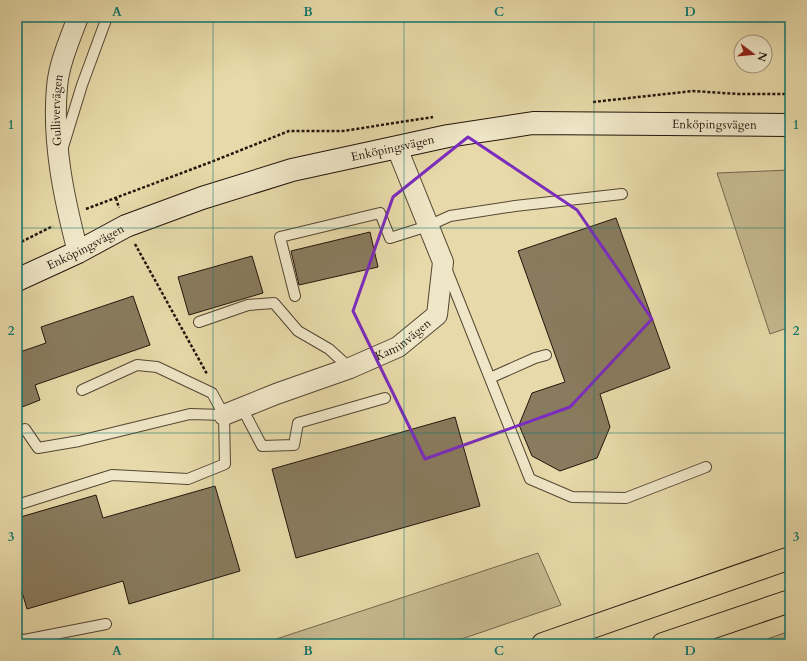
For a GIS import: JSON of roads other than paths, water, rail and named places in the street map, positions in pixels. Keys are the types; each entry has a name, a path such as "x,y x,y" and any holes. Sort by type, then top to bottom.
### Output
{"highway":[{"path":"543,644 790,558"},
{"path":"663,644 790,601"}],"street":[{"name":"Gullivervägen","path":"78,17 66,49 57,86 56,133 69,218 78,252"},
{"name":"Enköpingsvägen","path":"17,280 78,252 126,226 202,198 292,170 448,136 534,123 790,126"},
{"name":"Kaminvägen","path":"233,411 350,368 398,347 437,315 443,262 397,148"}],"lane":[{"path":"60,158 82,84 106,17"},
{"path":"295,296 280,237 380,213 390,238 428,226 450,216 515,206 622,194"},
{"path":"443,262 530,479 572,497 626,498 706,467"},
{"path":"199,322 248,305 274,303 298,331 329,349 350,368"},
{"path":"490,378 535,358 546,355"},
{"path":"82,390 137,365 157,367 212,393 233,411 262,446 294,445 298,424 385,398"},
{"path":"17,431 25,429 38,448 79,441 190,414 233,411"},
{"path":"17,505 112,475 188,479 226,464 233,411"},
{"path":"17,635 19,641 106,624"}]}
